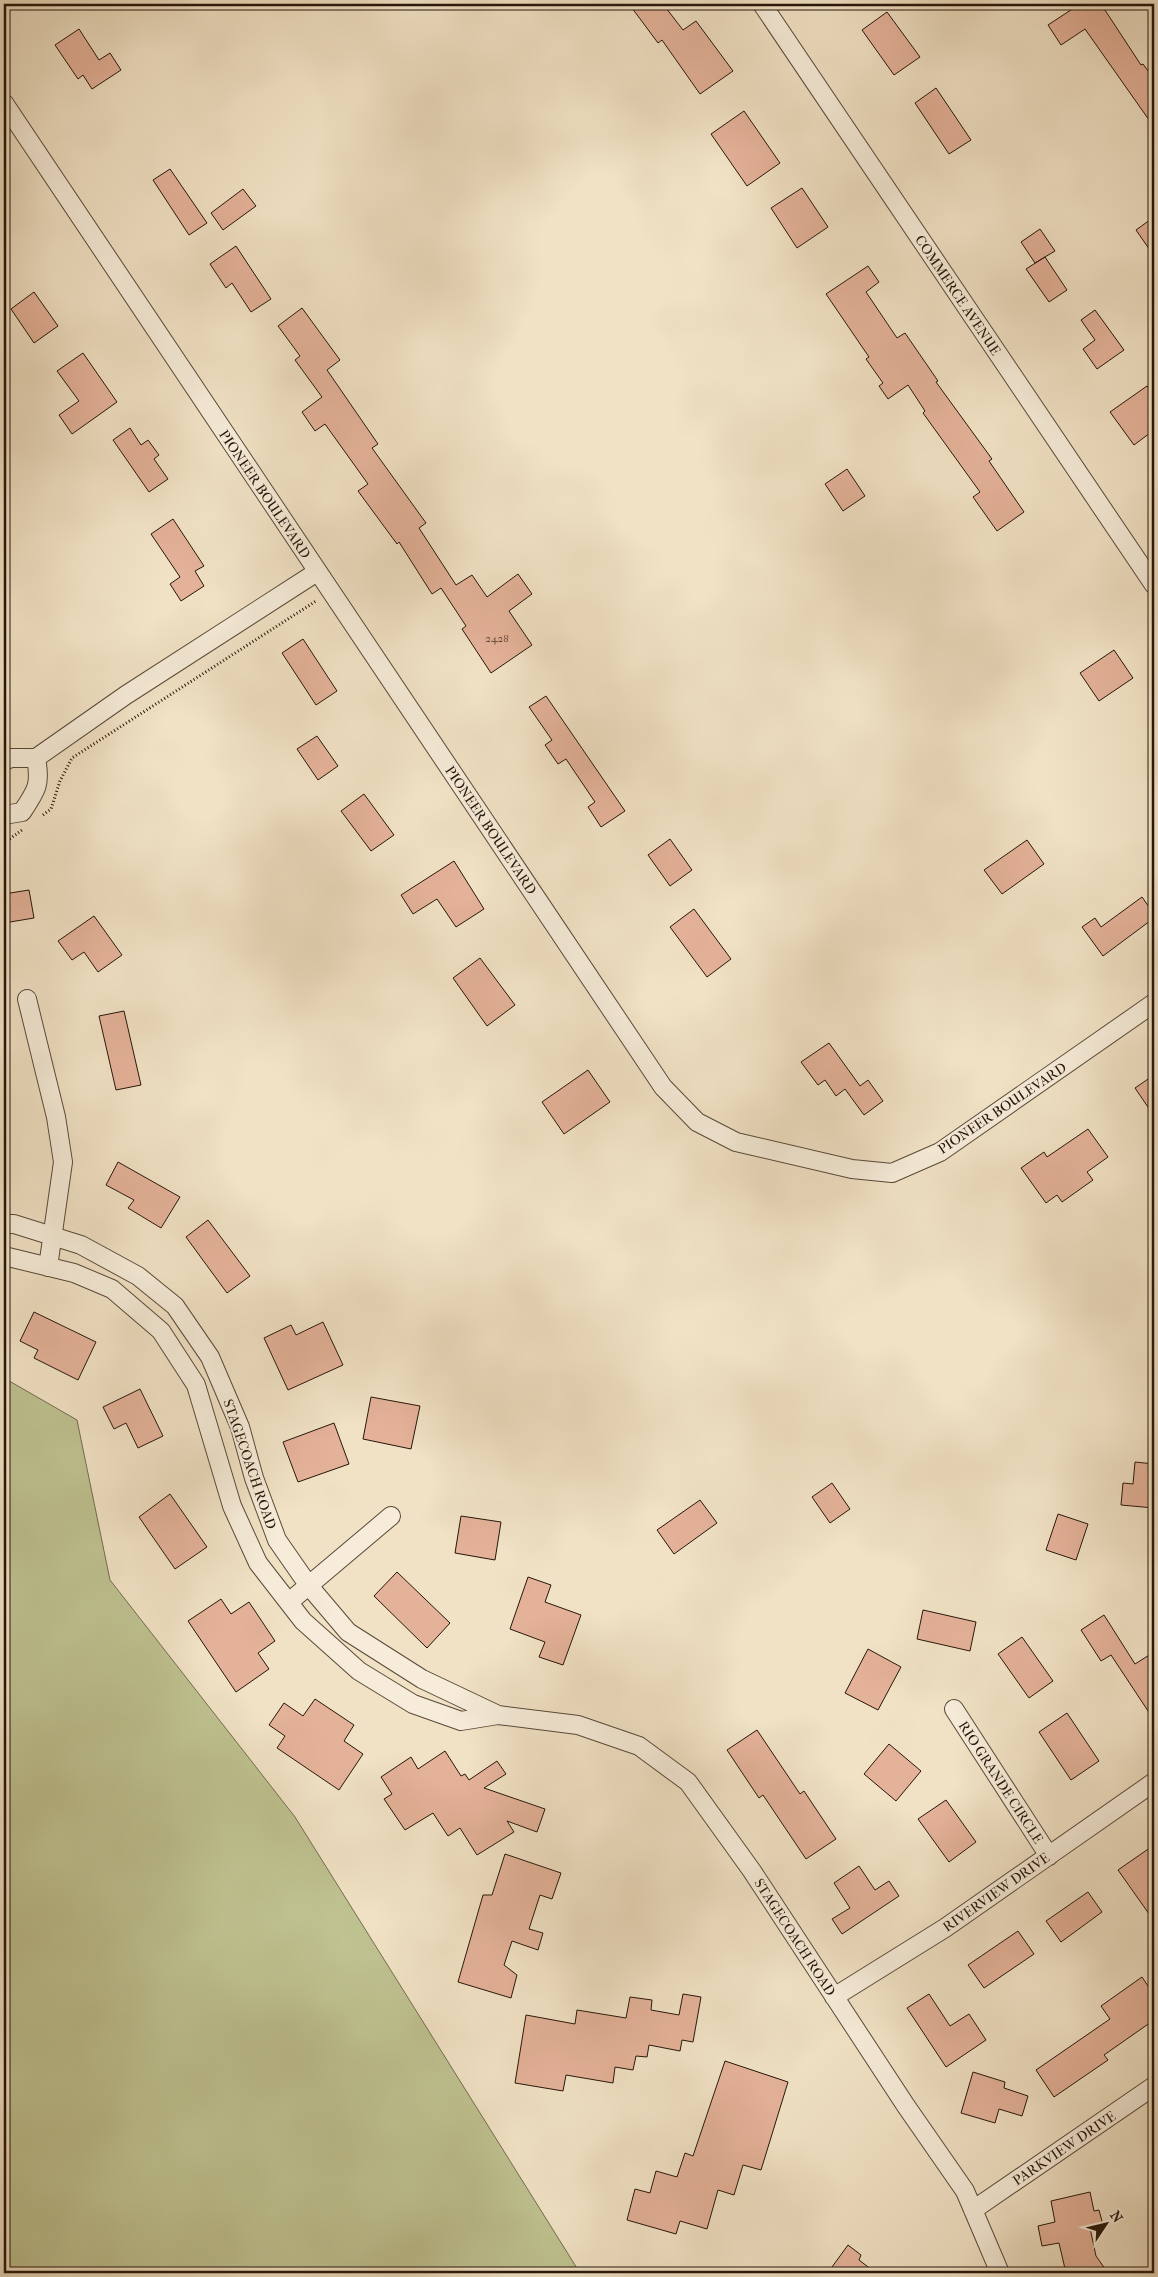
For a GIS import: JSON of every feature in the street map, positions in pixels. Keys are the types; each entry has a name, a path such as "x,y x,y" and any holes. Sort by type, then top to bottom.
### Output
{"street":[{"name":"COMMERCE AVENUE","path":"762,4 1154,585"},
{"name":"PIONEER BOULEVARD","path":"4,103 312,575 663,1087 697,1122 736,1142 852,1169 892,1173 940,1152 1154,1003"},
{"path":"4,761 11,758 36,758 126,695 312,575"},
{"path":"4,814 22,812 36,791 38,772 36,758"},
{"path":"27,999 56,1117 62,1162 48,1267"},
{"name":"STAGECOACH ROAD","path":"4,1224 14,1224 81,1245 138,1276 175,1306 210,1357 240,1427 254,1478 277,1540 309,1586 348,1632 422,1679 498,1715"},
{"name":"STAGECOACH ROAD","path":"4,1256 74,1273 112,1290 161,1331 196,1385 232,1506 258,1563 303,1620 359,1671 413,1704 461,1720 498,1715 578,1725 639,1746 688,1782 752,1871 964,2191 1000,2273"},
{"path":"289,1602 391,1516"},
{"name":"RIO GRANDE CIRCLE","path":"954,1709 1049,1856"},
{"name":"RIVERVIEW DRIVE","path":"834,1997 945,1928 1154,1782"},
{"name":"PARKVIEW DRIVE","path":"973,2210 1154,2086"}],"path":[{"path":"35,820 51,809 60,781 72,758 321,598 312,575"},
{"path":"4,843 27,826"}],"green space":[{"path":"4,1378 77,1420 110,1580 295,1817 580,2273 4,2273"}],"building":[{"path":"629,4 663,4 683,30 696,21 733,71 700,94 662,40 658,43"},
{"path":"1080,4 1101,4 1141,65 1143,64 1154,79 1154,127 1085,29 1061,45 1048,25"},
{"path":"887,12 920,57 894,75 862,30"},
{"path":"79,29 99,60 110,53 121,70 92,89 83,75 78,79 55,45"},
{"path":"936,88 971,140 949,154 915,103"},
{"path":"744,111 780,163 747,186 711,134"},
{"path":"170,169 207,223 189,235 153,180"},
{"path":"802,188 828,227 797,248 771,208"},
{"path":"243,189 256,206 223,230 211,213"},
{"path":"1154,217 1154,256 1136,230"},
{"path":"1040,229 1055,251 1035,263 1021,242"},
{"path":"236,246 271,299 251,312 232,283 226,288 210,264"},
{"path":"1045,257 1067,290 1049,302 1026,269"},
{"path":"868,266 879,282 866,292 897,338 905,333 938,381 936,382 992,459 989,461 1024,512 997,531 973,497 980,492 923,413 925,411 908,385 888,399 879,386 883,383 866,359 869,357 826,294"},
{"path":"34,292 58,326 34,343 11,309"},
{"path":"302,308 340,360 327,370 378,444 372,448 426,523 419,528 456,585 472,575 487,597 518,574 532,594 509,611 532,645 491,673 462,629 466,626 441,588 432,594 399,542 397,544 358,491 368,484 325,424 315,431 302,412 322,397 295,360 300,356 278,326"},
{"path":"1095,310 1124,350 1097,369 1083,349 1095,340 1081,320"},
{"path":"83,353 117,402 72,434 59,415 79,401 57,371"},
{"path":"1147,386 1154,396 1154,430 1134,445 1110,412"},
{"path":"130,428 141,445 148,440 159,455 154,459 168,479 149,492 113,440"},
{"path":"847,469 865,496 843,511 825,484"},
{"path":"173,519 204,566 195,571 204,586 181,601 170,584 180,577 151,534"},
{"path":"303,639 337,691 316,705 282,653"},
{"path":"1114,650 1133,678 1099,701 1080,673"},
{"path":"546,696 625,811 601,827 588,807 595,802 566,759 558,764 545,745 552,740 529,707"},
{"path":"317,736 338,766 318,780 297,749"},
{"path":"364,794 394,835 371,851 341,811"},
{"path":"670,839 692,870 670,886 648,855"},
{"path":"1027,840 1044,864 1002,894 984,870"},
{"path":"454,861 484,909 456,927 437,899 413,914 401,895"},
{"path":"29,890 34,918 4,923 4,894"},
{"path":"1142,897 1154,914 1154,918 1103,956 1082,927 1095,918 1101,927"},
{"path":"694,909 731,959 707,977 670,927"},
{"path":"94,916 122,955 98,972 84,952 72,960 58,941"},
{"path":"480,958 515,1005 487,1026 453,978"},
{"path":"124,1011 141,1085 116,1090 99,1016"},
{"path":"829,1043 860,1086 868,1080 883,1101 864,1115 845,1089 836,1096 825,1080 818,1085 801,1062"},
{"path":"588,1070 610,1102 564,1134 542,1102"},
{"path":"1154,1075 1154,1116 1135,1088"},
{"path":"1088,1129 1108,1157 1087,1172 1093,1180 1062,1202 1057,1195 1046,1203 1021,1168 1044,1152 1047,1157"},
{"path":"118,1162 180,1197 161,1228 128,1208 134,1200 106,1185"},
{"path":"208,1220 250,1276 227,1293 186,1237"},
{"path":"34,1312 96,1342 78,1380 34,1358 38,1350 20,1341"},
{"path":"323,1322 343,1365 288,1390 264,1338 291,1325 296,1335"},
{"path":"140,1389 163,1436 138,1448 126,1423 114,1429 103,1407"},
{"path":"371,1397 420,1406 411,1449 363,1439"},
{"path":"334,1423 349,1464 298,1482 283,1442"},
{"path":"1135,1462 1154,1464 1154,1508 1121,1505 1123,1483 1133,1484"},
{"path":"832,1483 850,1509 830,1523 812,1497"},
{"path":"170,1494 207,1547 175,1569 139,1517"},
{"path":"700,1500 717,1523 674,1554 657,1530"},
{"path":"1058,1514 1088,1524 1076,1560 1046,1550"},
{"path":"461,1516 501,1522 495,1560 455,1553"},
{"path":"397,1572 450,1623 427,1648 374,1596"},
{"path":"528,1577 551,1585 545,1602 581,1615 563,1665 539,1657 545,1642 510,1629"},
{"path":"221,1599 231,1614 249,1602 275,1641 258,1653 269,1669 236,1692 188,1621"},
{"path":"923,1610 976,1622 970,1651 917,1639"},
{"path":"1104,1615 1135,1664 1154,1652 1154,1720 1111,1655 1101,1661 1081,1630"},
{"path":"1022,1637 1053,1681 1029,1698 998,1654"},
{"path":"868,1649 901,1667 878,1710 845,1693"},
{"path":"315,1699 354,1725 344,1741 363,1754 339,1790 277,1748 285,1736 269,1725 284,1703 303,1716"},
{"path":"1067,1713 1099,1761 1071,1780 1039,1732"},
{"path":"757,1730 800,1794 804,1791 836,1839 806,1859 763,1795 759,1798 727,1750"},
{"path":"889,1744 921,1771 896,1801 864,1774"},
{"path":"445,1751 461,1776 465,1774 469,1780 497,1761 506,1774 484,1788 545,1809 537,1832 507,1821 514,1832 477,1855 460,1828 448,1836 433,1813 405,1830 384,1799 392,1794 381,1777 411,1757 418,1769"},
{"path":"946,1800 976,1842 949,1862 918,1819"},
{"path":"1154,1845 1154,1877 1148,1881 1154,1890 1154,1921 1118,1870"},
{"path":"505,1854 561,1873 552,1899 540,1895 529,1929 543,1933 538,1950 512,1941 504,1965 517,1975 511,1998 458,1982 483,1895 492,1895"},
{"path":"859,1866 875,1890 889,1881 899,1896 842,1934 832,1919 850,1908 834,1883"},
{"path":"1088,1892 1102,1912 1061,1942 1046,1921"},
{"path":"1018,1931 1034,1954 984,1988 968,1965"},
{"path":"1142,1977 1154,1995 1154,2020 1104,2055 1108,2060 1054,2097 1036,2070 1110,2019 1101,2006"},
{"path":"683,1994 701,1997 693,2042 682,2040 680,2051 649,2045 647,2057 636,2056 633,2070 615,2067 613,2083 566,2075 563,2091 515,2083 526,2015 575,2024 577,2010 626,2018 630,1997 652,2000 651,2010 679,2015"},
{"path":"929,1994 950,2026 969,2014 986,2040 946,2067 907,2008"},
{"path":"725,2061 788,2082 761,2170 743,2165 734,2195 718,2190 707,2229 680,2221 676,2234 627,2220 635,2189 650,2193 656,2171 677,2177 685,2153 693,2156"},
{"path":"973,2072 1005,2082 1004,2088 1028,2096 1022,2116 999,2109 995,2123 961,2113"},
{"path":"1090,2192 1094,2211 1099,2210 1103,2225 1090,2228 1096,2256 1108,2273 1066,2273 1059,2243 1042,2246 1038,2226 1055,2222 1051,2201"},
{"path":"848,2245 861,2255 859,2260 876,2273 839,2273 832,2267"}]}
